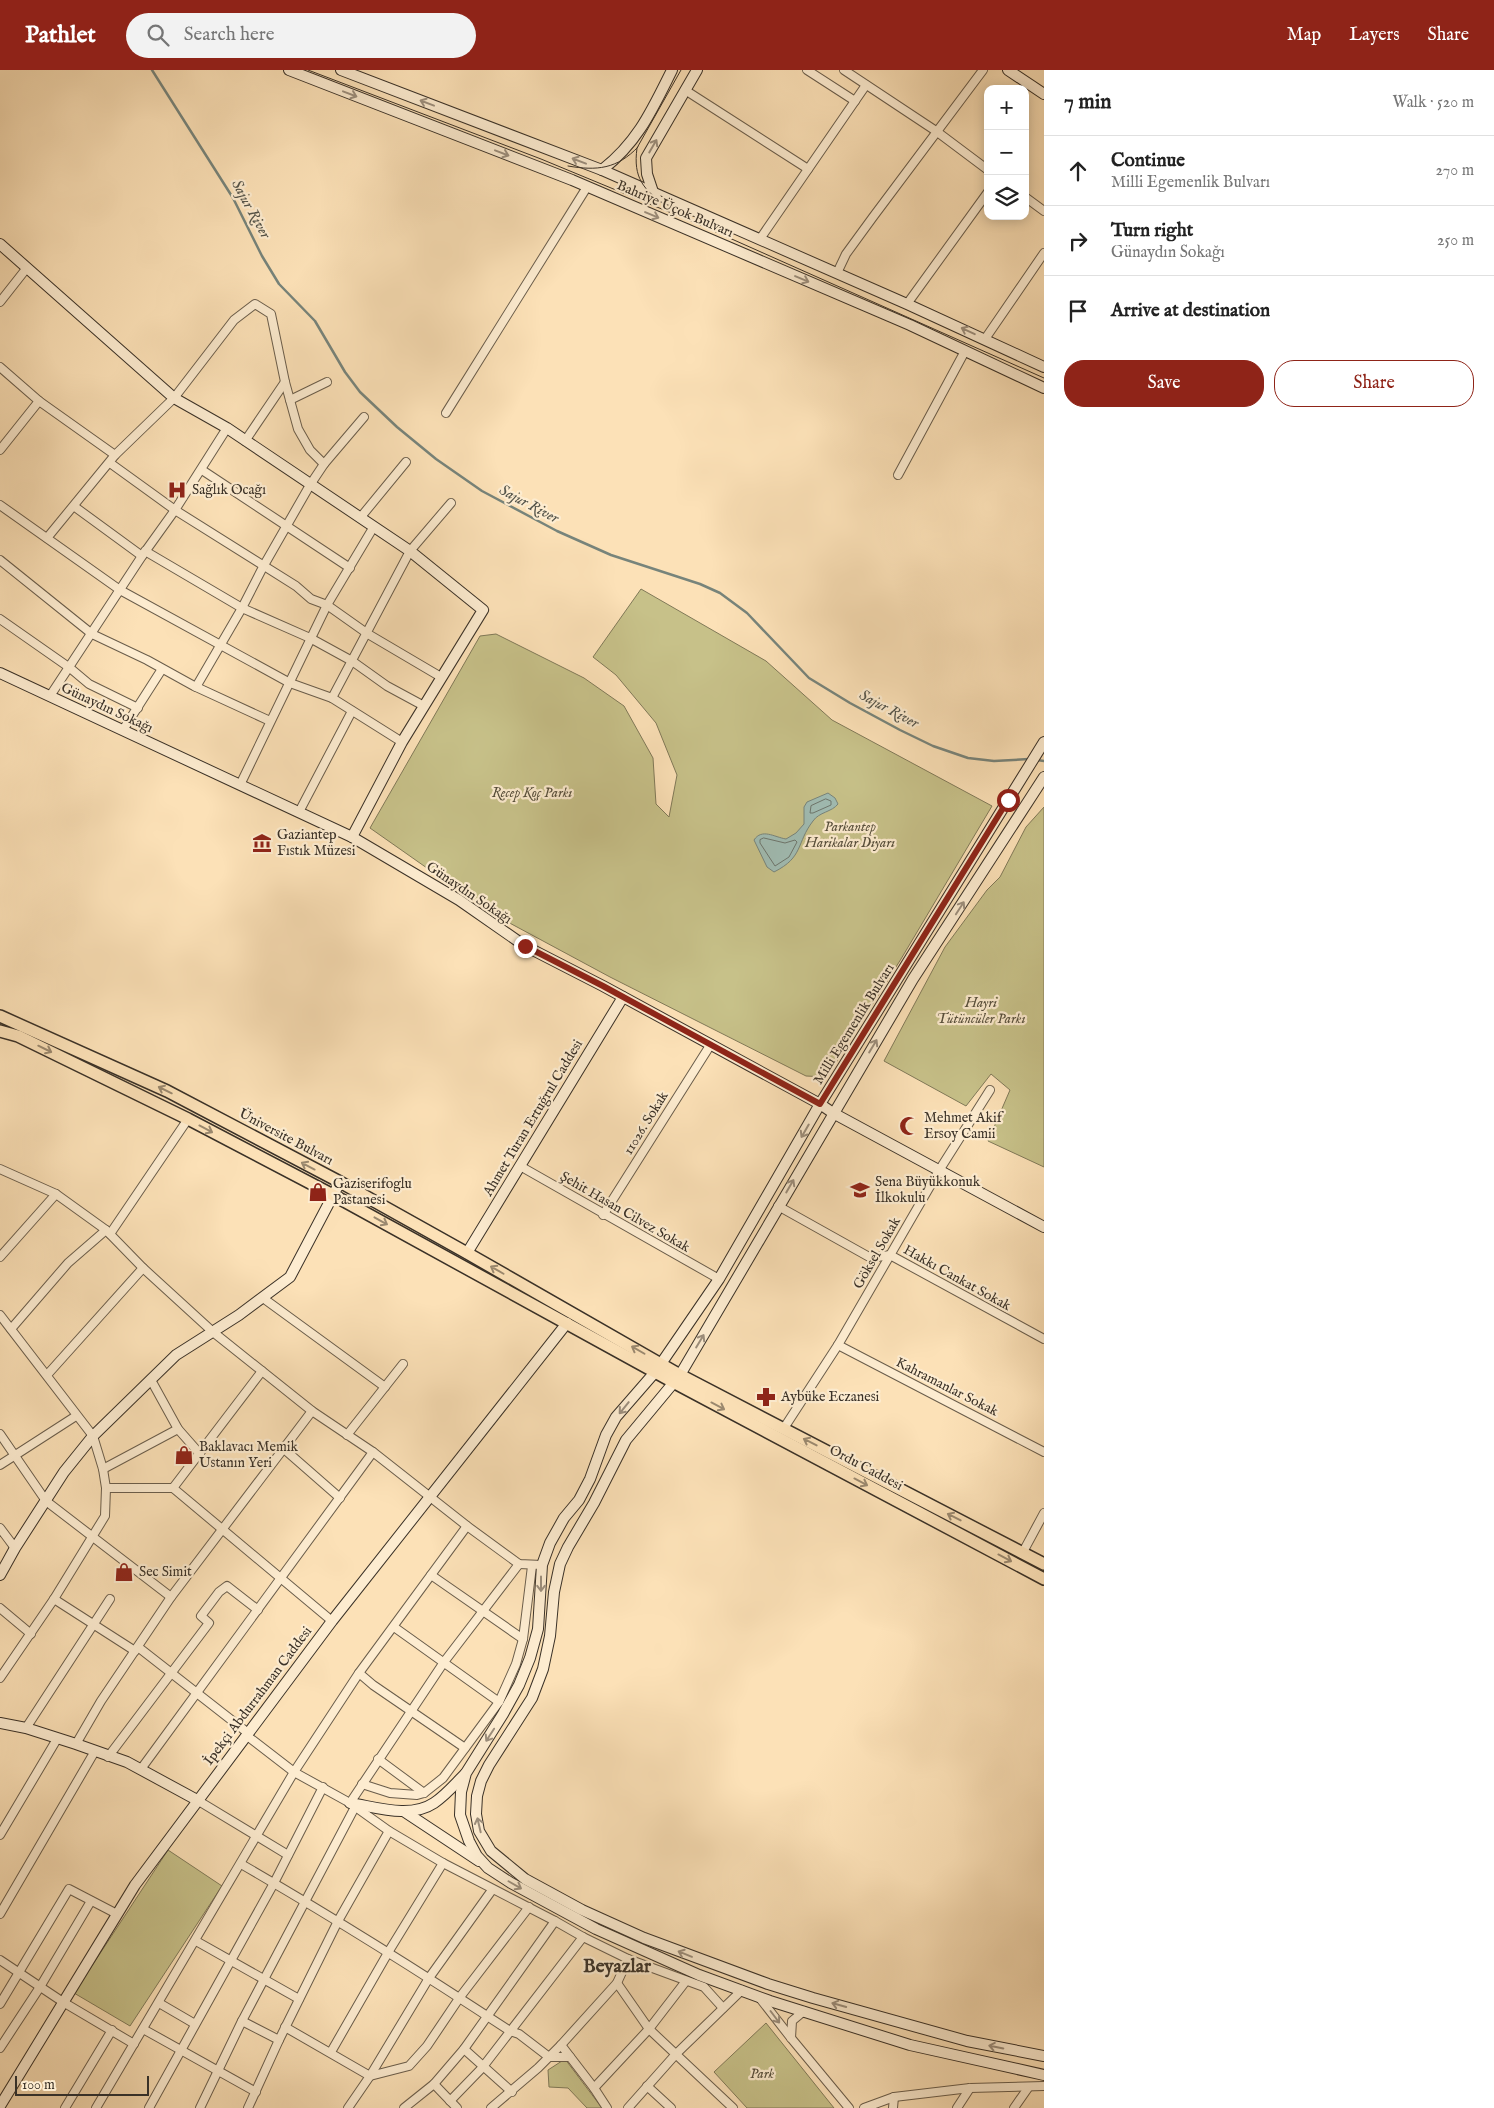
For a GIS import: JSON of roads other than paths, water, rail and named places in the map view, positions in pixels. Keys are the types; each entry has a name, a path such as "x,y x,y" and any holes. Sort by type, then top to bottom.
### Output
{"main road":[{"name":"Bahriye Üçok Bulvarı","path":"289,70 587,187 910,325 1044,388"},
{"name":"Bahriye Üçok Bulvarı","path":"341,70 602,170 907,304 1044,367"},
{"path":"602,170 621,154 643,126 672,70"},
{"path":"653,192 647,174 646,158 696,70"},
{"path":"1008,70 1044,94"},
{"path":"0,244 174,398 227,428 410,552 483,610 402,742 352,837"},
{"name":"Günaydın Sokağı","path":"0,673 352,837 459,900 525,946 711,1044 833,1113 940,1169 1044,1227"},
{"name":"Milli Egemenlik Bulvarı","path":"466,1773 503,1714 519,1685 530,1658 538,1629 537,1565 564,1518 579,1500 590,1479 606,1435 616,1417 658,1367 719,1279 820,1104 1044,742"},
{"name":"Milli Egemenlik Bulvarı","path":"1043,778 913,980 677,1379 626,1440 594,1504 560,1564 554,1592 550,1636 543,1669 532,1698 481,1780 477,1796 476,1814 479,1831 491,1851 525,1879 582,1910 644,1938 768,1984 814,1998 967,2041 1044,2056"},
{"name":"Ahmet Turan Ertuğrul Caddesi","path":"467,1252 623,997"},
{"name":"Üniversite Bulvarı","path":"0,1016 167,1091 340,1182 467,1252 677,1379"},
{"name":"Üniversite Bulvarı","path":"0,1031 18,1036 188,1119 333,1195 567,1323 658,1367"},
{"path":"0,1575 15,1548 75,1457 93,1436 176,1355 213,1332 290,1277 340,1182"},
{"name":"İpekçi Abdurrahman Caddesi","path":"0,2106 135,1885 332,1620 567,1323"},
{"name":"Ordu Caddesi","path":"677,1379 784,1428 1044,1564"},
{"name":"Ordu Caddesi","path":"677,1379 1044,1579"},
{"path":"1,1726 26,1728 141,1768 197,1800"},
{"path":"353,1805 405,1812 432,1804 466,1773"},
{"path":"466,1773 461,1792 460,1815 477,1856 488,1868"},
{"path":"405,1812 510,1883 596,1929 699,1975 910,2046 1044,2075"}],"street":[{"path":"807,70 855,101"},
{"path":"844,70 936,131 984,167"},
{"path":"837,273 846,254 983,70"},
{"path":"760,239 866,85"},
{"path":"685,90 808,169"},
{"path":"446,413 587,187"},
{"path":"907,304 984,198"},
{"path":"1029,201 1044,211"},
{"path":"985,339 1044,253"},
{"path":"0,302 26,269"},
{"path":"47,538 115,456 174,398 234,320 254,304 271,314 285,382 298,429 310,450 324,464"},
{"path":"898,475 966,351"},
{"path":"0,367 38,401 115,456"},
{"path":"245,441 285,382"},
{"path":"290,400 327,382"},
{"path":"0,450 38,401"},
{"path":"196,687 242,608 286,525 310,486 324,464 364,417"},
{"path":"50,696 143,554 176,510 227,428"},
{"path":"360,518 406,462"},
{"path":"110,463 176,510 296,586 311,599 326,605 368,634 442,678"},
{"path":"202,470 350,568"},
{"path":"332,698 368,634 410,552 451,503"},
{"path":"0,505 120,590 290,683 332,698 402,742"},
{"path":"75,506 143,554 242,608 310,638 352,661 387,686 424,706"},
{"path":"240,785 326,605 373,528"},
{"path":"0,560 92,634 196,687 270,721"},
{"path":"0,619 70,668 89,684 138,708"},
{"path":"123,730 162,669"},
{"path":"299,812 352,711"},
{"name":"11026. Sokak","path":"603,1215 711,1044"},
{"name":"Göksel Sokak","path":"784,1428 838,1345 940,1169 990,1090"},
{"path":"11,1329 68,1263 108,1232 188,1119"},
{"name":"Şehit Hasan Cilvez Sokak","path":"520,1166 603,1215 719,1279"},
{"path":"0,1169 56,1194 108,1232 143,1268 213,1332 312,1411 373,1452 519,1564 537,1565 523,1639 516,1664 498,1702 443,1778 424,1793 417,1795 390,1793 362,1784"},
{"path":"0,1257 56,1194"},
{"name":"Hakkı Cankat Sokak","path":"778,1206 872,1258 890,1255 1044,1339"},
{"path":"47,1375 143,1268"},
{"path":"262,1298 385,1387"},
{"path":"0,1315 93,1436 103,1469 106,1488 105,1516 93,1538 32,1634 0,1678"},
{"name":"Kahramanlar Sokak","path":"838,1345 1043,1448"},
{"path":"347,1435 403,1364"},
{"path":"173,1488 262,1371"},
{"path":"151,1380 178,1429 200,1454"},
{"path":"76,1744 101,1701 171,1597 312,1411"},
{"path":"0,1465 76,1416"},
{"path":"103,1469 178,1429"},
{"path":"0,1434 46,1501 171,1597"},
{"path":"284,1449 340,1498"},
{"path":"141,1768 373,1452"},
{"path":"106,1488 173,1488 280,1579 332,1620"},
{"path":"1023,1552 1044,1513"},
{"path":"96,2108 242,1864 294,1772 359,1673 467,1526"},
{"path":"0,1528 15,1548"},
{"path":"200,2108 242,2021 306,1900 362,1784 444,1662 519,1564"},
{"path":"431,1575 523,1639"},
{"path":"108,1757 209,1623 201,1616 219,1592 227,1586 258,1610"},
{"path":"26,1728 110,1599"},
{"path":"54,1600 92,1625 137,1649 196,1692 294,1772 353,1805 389,1831 492,1890 556,1920 583,1937 628,1959 704,1987 723,2008"},
{"path":"0,1608 32,1634"},
{"path":"394,1627 498,1702"},
{"path":"359,1673 373,1686 465,1748"},
{"path":"0,1835 57,1739"},
{"path":"0,1914 95,1751"},
{"path":"378,1759 424,1793"},
{"path":"149,2108 230,1959 274,1883 323,1788"},
{"path":"197,1800 288,1855"},
{"path":"248,2108 285,2027 338,1921 389,1831"},
{"path":"331,2052 389,1951 443,1863"},
{"path":"242,1864 306,1900 389,1951 510,2031 519,2034 549,2057 570,2057"},
{"path":"0,2004 68,1889 117,1914"},
{"path":"348,2108 370,2076 429,1978 492,1890"},
{"path":"0,2048 40,1987 91,1901"},
{"path":"285,2027 370,2076 409,2066 427,2046 460,1997 529,1907"},
{"path":"404,2108 434,2084 464,2049 556,1920"},
{"path":"450,2101 482,2068 583,1937"},
{"path":"196,1941 299,1999"},
{"path":"491,2108 512,2092 549,2057 617,1983 628,1959"},
{"path":"0,1960 63,2002 134,2044"},
{"path":"594,2088 649,2029 686,1981"},
{"path":"617,1983 649,2029 733,2108"},
{"path":"628,2108 676,2054 742,1990"},
{"path":"759,1996 849,2108"},
{"path":"158,2003 195,2024"},
{"path":"791,2038 792,2021 804,2011"},
{"path":"242,2021 279,2040"},
{"path":"143,2029 256,2092"},
{"path":"65,2108 112,2030"},
{"path":"560,2045 594,2088 607,2108"},
{"path":"464,2049 482,2068 512,2092"},
{"path":"434,2084 457,2108"},
{"path":"647,2086 671,2108"},
{"path":"864,2108 870,2104 894,2097 970,2088 1028,2088 1044,2086"},
{"path":"957,2108 970,2088"},
{"path":"1014,2108 1028,2088"},
{"path":"893,2108 894,2097"}],"water":[{"path":"828,793 835,798 838,804 813,821 790,861 774,872 767,867 754,840 757,836 769,834 786,839 796,833 804,824 804,807 807,802"}],"waterway":[{"name":"Sajur River","path":"152,70 233,198 262,256 279,284 315,321 345,372 360,392 397,427 436,459 482,491 557,531 611,555 700,584 720,593 747,613 809,678 900,730 933,746 968,758 994,761 1029,759"},
{"name":"Sajur River","path":"1037,760 1044,761"}],"tram line":[{"path":"308,70 541,159 698,224 1044,378"},
{"path":"666,206 651,194 641,182 637,167 637,148 681,70"},
{"path":"568,166 606,167 622,160 638,147"},
{"path":"661,196 691,215"}],"place":[{"name":"Sağlık Ocağı","path":"177,490"},
{"name":"Gaziantep Fıstık Müzesi","path":"262,843"},
{"name":"Mehmet Akif Ersoy Camii","path":"909,1126"},
{"name":"Sena Büyükkonuk İlkokulu","path":"860,1190"},
{"name":"Gaziserifoglu Pastanesi","path":"318,1192"},
{"name":"Aybüke Eczanesi","path":"766,1397"},
{"name":"Baklavacı Memik Ustanın Yeri","path":"184,1455"},
{"name":"Sec Simit","path":"124,1572"}],"district":[{"name":"Beyazlar","path":"617,1967"}],"park label":[{"name":"Recep Koç Parkı","path":"532,793"},
{"name":"Parkantep Harikalar Diyarı","path":"850,836"},
{"name":"Hayri Tütüncüler Parkı","path":"981,1012"},
{"name":"Park","path":"762,2074"}]}
